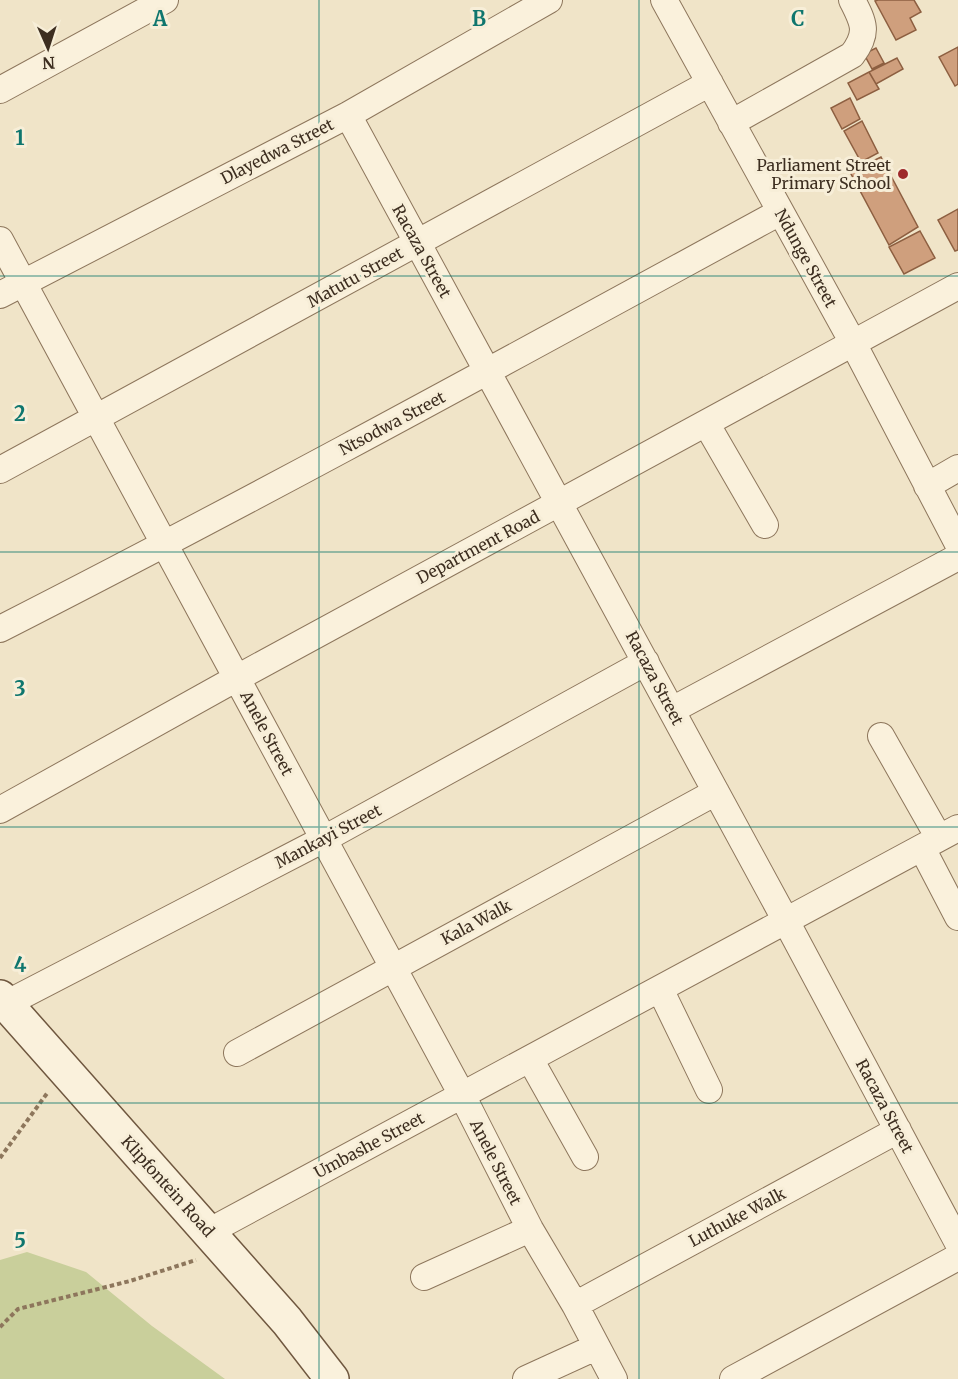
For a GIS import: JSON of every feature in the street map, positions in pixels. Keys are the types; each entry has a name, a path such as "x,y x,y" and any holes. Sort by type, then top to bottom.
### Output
{"street":[{"path":"0,90 165,0"},
{"name":"Dlayedwa Street","path":"0,295 348,115 549,0"},
{"name":"Ndunge Street","path":"664,0 853,343 958,544"},
{"path":"731,123 852,55 862,42 863,21 852,0"},
{"name":"Matutu Street","path":"0,470 710,83"},
{"name":"Racaza Street","path":"348,115 672,710 958,1243"},
{"name":"Ntsodwa Street","path":"0,629 166,544 488,372 780,212"},
{"name":"Anele Street","path":"0,240 462,1095 530,1228 575,1305 614,1379"},
{"name":"Department Road","path":"0,810 237,678 958,286"},
{"path":"706,423 765,525"},
{"path":"927,486 958,468"},
{"path":"672,710 958,557"},
{"name":"Mankayi Street","path":"2,1003 324,839 646,662"},
{"path":"881,736 940,838 958,917"},
{"name":"Kala Walk","path":"237,1053 716,792"},
{"name":"Umbashe Street","path":"217,1241 462,1095 940,838"},
{"path":"660,988 709,1090"},
{"name":"Klipfontein Road","path":"2,1003 217,1241 287,1321 332,1379"},
{"path":"530,1059 585,1157"},
{"name":"Luthuke Walk","path":"575,1305 898,1130"},
{"path":"424,1277 530,1228"},
{"path":"733,1379 958,1257"},
{"path":"526,1379 596,1347"}],"path":[{"path":"0,1158 64,1070"},
{"path":"0,1327 18,1309 130,1281 217,1241"}],"green space":[{"path":"27,1252 86,1272 152,1326 225,1379 0,1379 0,1260"}],"building":[{"path":"914,0 921,12 910,18 916,30 896,40 875,1"},
{"path":"958,47 958,84 955,86 939,57"},
{"path":"876,48 884,63 872,69 864,54"},
{"path":"897,58 903,69 876,84 869,72"},
{"path":"869,72 879,89 857,100 848,83"},
{"path":"850,98 860,119 842,129 831,108"},
{"path":"862,121 878,153 861,162 844,131"},
{"path":"881,157 918,227 889,245 850,172"},
{"path":"958,209 958,250 955,251 938,220"},
{"path":"920,231 935,258 904,274 889,247"}],"place":[{"name":"Parliament Street Primary School","path":"903,174"}]}
